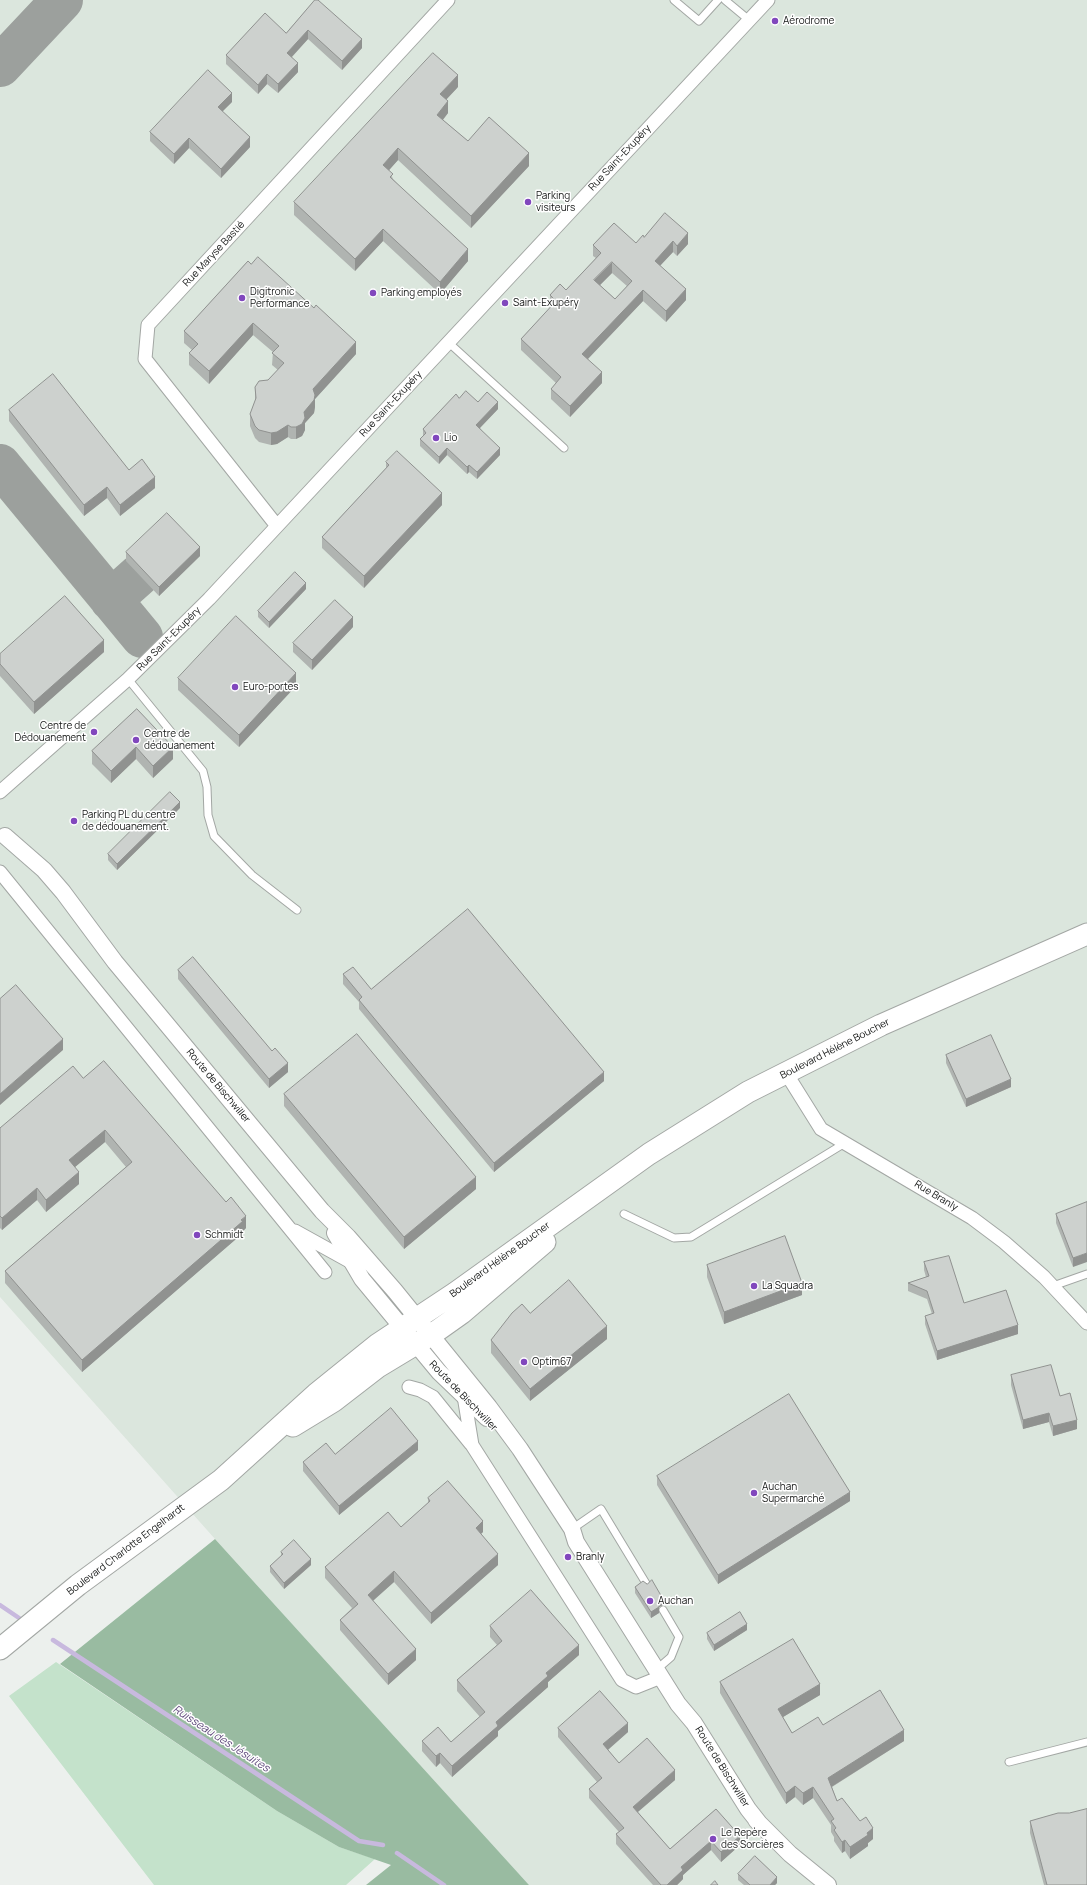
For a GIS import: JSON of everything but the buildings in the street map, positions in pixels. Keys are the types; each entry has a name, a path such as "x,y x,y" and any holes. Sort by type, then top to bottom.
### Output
{"main road":[{"name":"Boulevard Hélène Boucher","path":"410,1323 597,1189 649,1154 748,1092 881,1025 1087,934"},
{"name":"Boulevard Hélène Boucher","path":"424,1340 462,1313 541,1246 597,1189"},
{"name":"Boulevard Charlotte Engelhardt","path":"0,1649 84,1581 221,1480 316,1394 378,1344 410,1323"},
{"name":"Boulevard Charlotte Engelhardt","path":"252,1452 275,1435 304,1420 334,1401 387,1362 424,1340"}],"street":[{"name":"Rue Maryse Bastié","path":"277,526 145,359 148,325 448,0"},
{"name":"Rue Saint-Exupéry","path":"0,792 128,679 209,599 768,0"},
{"name":"Route de Bischwiller","path":"3,833 46,874 73,905 115,962 322,1211 348,1237 424,1340 503,1424 680,1708 687,1728 697,1745 732,1792 763,1828 790,1854 828,1885"},
{"path":"0,872 325,1272"},
{"name":"Rue Branly","path":"786,1073 821,1129 972,1218 1004,1242 1053,1286 1087,1323"},
{"name":"Route de Bischwiller","path":"322,1211 362,1279 410,1323"},
{"path":"291,1229 352,1262"},
{"name":"Route de Bischwiller","path":"424,1340 439,1372 486,1417 500,1434 572,1536"},
{"path":"409,1387 420,1390 433,1397 472,1445 622,1680 636,1687 658,1674"},
{"path":"464,1396 472,1445"}],"lane":[{"path":"674,0 699,21 718,0"},
{"path":"726,0 749,20"},
{"path":"448,342 564,448"},
{"path":"128,679 203,771 207,787 208,815 214,836 252,875 297,910"},
{"path":"624,1214 674,1238 691,1237 845,1143"},
{"path":"1053,1286 1087,1274"},
{"path":"572,1536 601,1509 647,1585"},
{"path":"658,1674 671,1657 679,1637 663,1610"},
{"path":"1009,1762 1087,1742"}],"shaded area":[{"path":"0,0 1087,0 1087,1885 529,1885 215,1539 0,1297"}],"green space":[{"path":"215,1539 529,1885 366,1885 391,1865 339,1847 277,1811 60,1664"},
{"path":"56,1662 277,1811 339,1847 375,1859 346,1885 154,1885 9,1696"}],"waterway":[{"name":"Ruisseau des Jésuites","path":"0,1605 22,1620"},
{"name":"Ruisseau des Jésuites","path":"53,1640 359,1841 383,1845"},
{"name":"Ruisseau des Jésuites","path":"397,1853 444,1885"}],"taxiway":[{"path":"0,66 62,0"},
{"path":"0,465 142,637"},
{"path":"111,600 139,575"}],"place":[{"name":"Aérodrome","path":"775,21"},
{"name":"Parking visiteurs","path":"528,202"},
{"name":"Parking employés","path":"373,293"},
{"name":"Digitronic Performance","path":"242,298"},
{"name":"Saint-Exupéry","path":"505,303"},
{"name":"Lio","path":"436,438"},
{"name":"Euro-portes","path":"235,687"},
{"name":"Centre de Dédouanement","path":"94,732"},
{"name":"Centre de dédouanement","path":"136,740"},
{"name":"Parking PL du centre de dédouanement.","path":"74,821"},
{"name":"Schmidt","path":"197,1235"},
{"name":"La Squadra","path":"754,1286"},
{"name":"Optim67","path":"524,1362"},
{"name":"Auchan Supermarché","path":"754,1493"},
{"name":"Branly","path":"568,1557"},
{"name":"Auchan","path":"650,1601"},
{"name":"Le Repère des Sorcières","path":"713,1839"}]}
